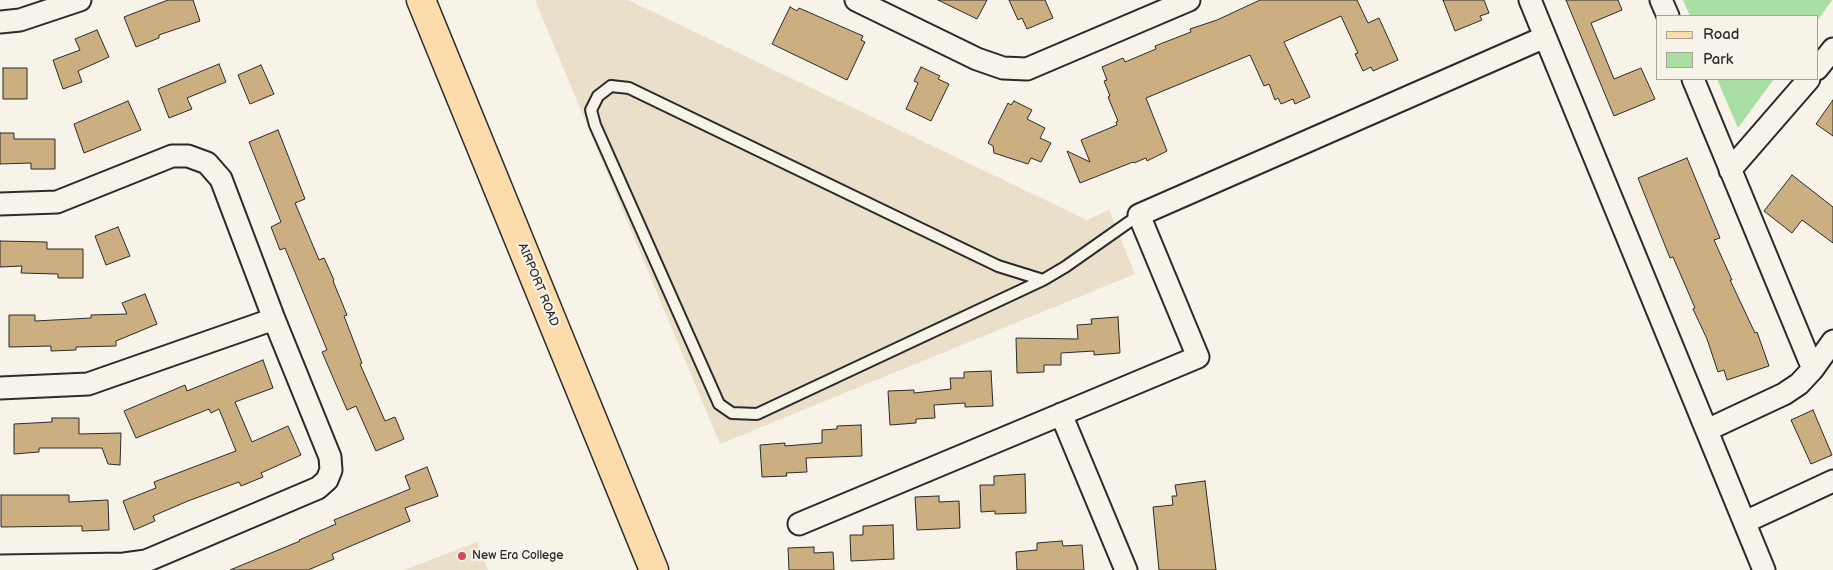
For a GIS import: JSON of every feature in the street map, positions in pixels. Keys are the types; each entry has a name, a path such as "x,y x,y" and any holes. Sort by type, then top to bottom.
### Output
{"main road":[{"name":"AIRPORT ROAD","path":"422,0 654,570"}],"street":[{"path":"0,22 20,20 80,0"},
{"path":"856,0 977,59 1003,68 1026,69 1190,0"},
{"path":"1530,0 1764,570"},
{"path":"1661,0 1668,15"},
{"path":"799,524 1198,357 1138,215 1545,37"},
{"path":"1818,69 1833,49"},
{"path":"1693,80 1814,369"},
{"path":"1730,170 1808,80"},
{"path":"0,204 57,202 172,156 188,156 207,164 221,179 274,319 330,456 331,470 327,480 318,488 146,561 124,564 0,566"},
{"path":"0,388 88,384 274,319"},
{"path":"1707,430 1784,394 1799,384 1814,369 1833,341"},
{"path":"1060,414 1126,570"},
{"path":"1745,522 1833,481"}],"lane":[{"path":"1043,280 998,266 629,88 611,86 598,96 591,110 595,126 719,404 732,413 757,414 1043,280 1065,267 1138,215"}],"shaded area":[{"path":"535,0 628,0 1087,220 1109,210 1135,274 720,444"},
{"name":"New Era College","path":"477,542 488,570 404,570"}],"green space":[{"path":"1683,0 1832,0 1818,20 1818,15 1690,15"},
{"path":"1717,80 1773,80 1738,128"}],"building":[{"path":"168,0 193,0 200,21 159,35 159,38 136,47 124,17"},
{"path":"938,0 987,0 977,19"},
{"path":"1009,0 1045,0 1053,18 1027,29 1022,18 1018,20"},
{"path":"1260,0 1357,0 1368,23 1379,18 1398,60 1373,71 1371,67 1363,71 1355,54 1358,53 1341,16 1284,42 1310,97 1295,104 1293,99 1281,104 1278,98 1275,100 1269,84 1264,86 1250,55 1146,98 1167,151 1147,161 1146,158 1133,162 1080,183 1067,151 1090,162 1081,140 1117,125 1116,122 1118,121 1108,97 1110,96 1104,81 1107,80 1102,67 1123,58 1125,62 1156,49 1155,46 1191,32 1190,29 1217,20"},
{"path":"1443,0 1484,0 1489,13 1480,16 1482,20 1455,31"},
{"path":"1566,0 1618,0 1622,10 1591,23 1614,79 1641,68 1655,99 1614,116"},
{"path":"790,7 797,11 799,8 863,36 861,40 865,42 847,80 772,44"},
{"path":"97,30 109,57 78,71 82,82 63,89 53,60 80,50 75,39"},
{"path":"219,64 226,82 187,98 192,109 169,118 158,89"},
{"path":"261,65 274,94 250,104 238,75"},
{"path":"921,67 940,76 938,79 949,84 931,121 906,109 918,83 914,81"},
{"path":"3,68 27,68 27,99 3,99"},
{"path":"1833,100 1833,136 1816,124"},
{"path":"128,101 141,130 84,153 74,124"},
{"path":"1014,101 1032,110 1027,119 1045,128 1040,138 1051,143 1041,162 1031,158 1028,164 994,153 993,146 988,143 1008,103 1011,105"},
{"path":"278,130 305,199 295,203 319,260 324,258 334,280 347,315 344,316 362,363 360,364 385,421 395,417 404,439 376,451 356,406 347,410 322,352 327,350 285,248 280,250 271,227 281,222 249,142"},
{"path":"0,133 14,133 14,139 55,139 55,169 31,169 31,163 0,164"},
{"path":"1687,158 1720,238 1714,240 1732,280 1730,280 1755,333 1757,332 1769,366 1727,380 1724,370 1718,372 1707,339 1693,309 1695,308 1673,257 1670,258 1638,178"},
{"path":"1792,175 1833,207 1833,243 1802,220 1792,233 1764,211"},
{"path":"118,227 130,256 106,265 95,236"},
{"path":"0,241 47,242 47,249 83,249 83,278 58,278 58,274 21,273 22,266 0,267"},
{"path":"145,294 157,324 116,341 116,346 76,347 76,350 51,351 51,346 9,347 9,315 35,315 35,321 91,318 91,315 127,314 122,303"},
{"path":"1118,317 1120,353 1094,355 1094,351 1061,353 1061,365 1044,365 1044,372 1017,373 1016,338 1078,339 1077,325 1092,324 1091,319"},
{"path":"263,360 273,388 235,402 252,442 288,426 301,455 261,473 263,477 241,486 239,482 153,516 155,521 134,530 123,501 156,488 154,482 236,451 219,409 211,413 209,409 136,438 124,411 185,385 187,391"},
{"path":"991,371 993,406 965,407 965,403 934,405 935,418 916,419 916,423 890,425 888,391 914,390 914,393 951,389 950,378 964,378 964,372"},
{"path":"1813,410 1832,455 1811,464 1791,420"},
{"path":"52,418 79,418 79,434 121,433 120,465 108,464 102,448 39,448 39,452 14,454 14,424 52,422"},
{"path":"861,425 862,456 806,458 807,472 786,473 787,476 762,477 760,445 785,443 785,446 822,443 822,430 837,429 837,426"},
{"path":"427,467 438,496 405,508 410,521 332,554 334,559 308,570 230,570 336,524 334,520 410,489 405,476"},
{"path":"1025,474 1026,513 995,514 995,511 981,512 980,485 994,485 994,476"},
{"path":"1205,481 1216,570 1159,570 1153,507 1173,505 1172,496 1177,496 1175,485"},
{"path":"1,495 69,495 69,502 108,500 109,530 82,531 82,526 1,527"},
{"path":"939,496 939,502 959,501 960,528 917,530 915,497"},
{"path":"893,525 894,559 851,561 850,535 863,535 863,526"},
{"path":"1062,541 1063,546 1082,545 1084,570 1017,570 1016,552 1037,550 1037,543"},
{"path":"814,547 814,553 833,552 834,570 789,570 788,548"}],"place":[{"name":"New Era College","path":"462,556"}]}
